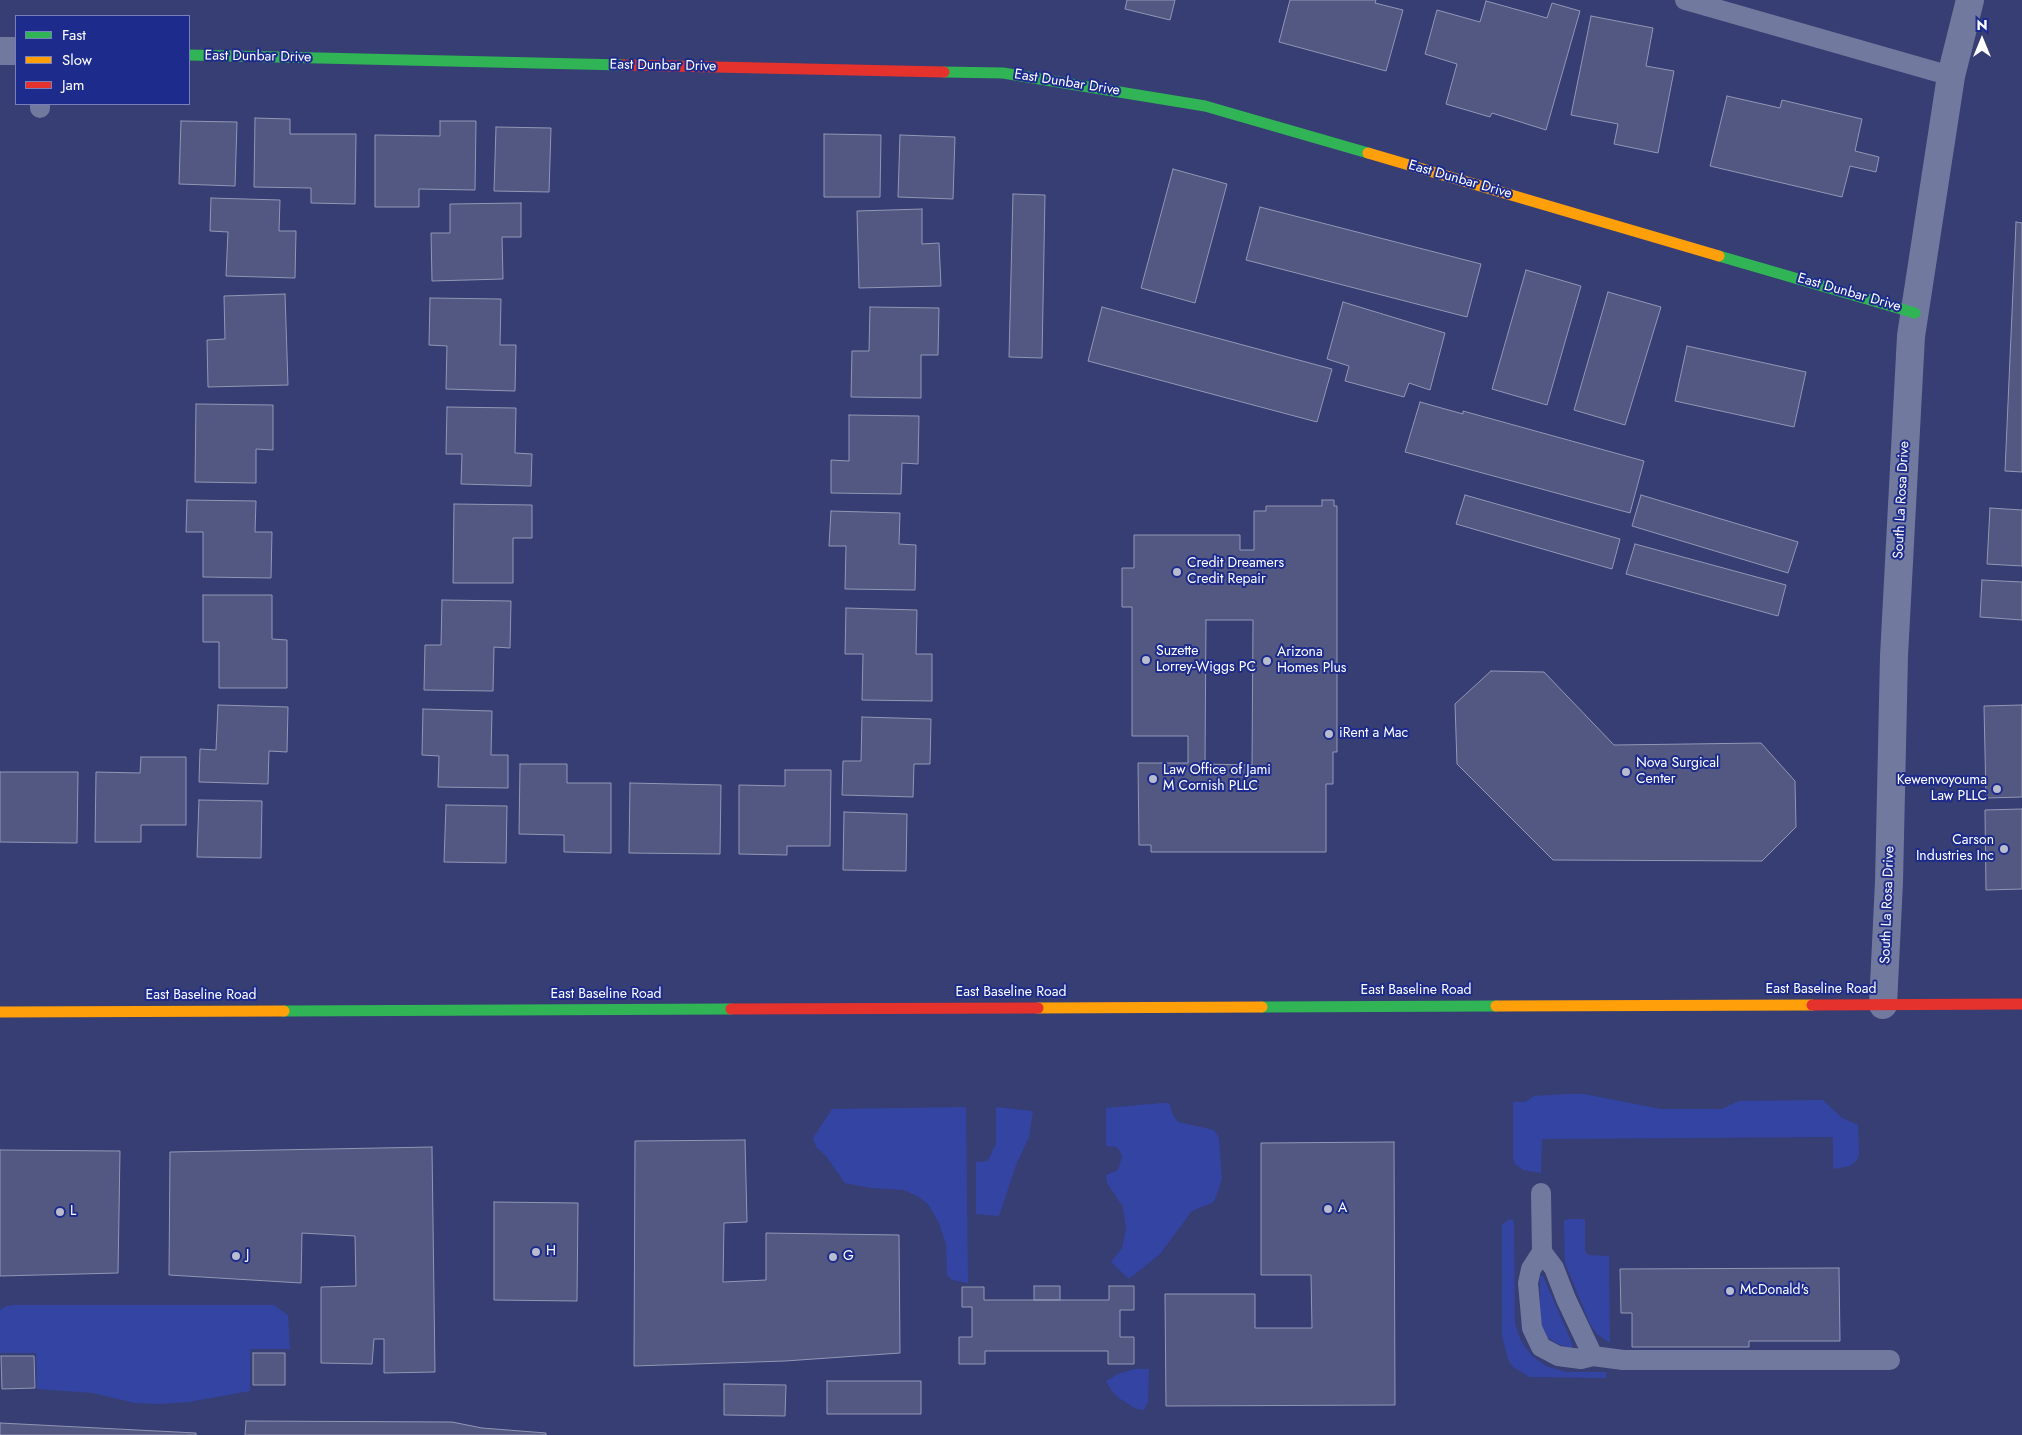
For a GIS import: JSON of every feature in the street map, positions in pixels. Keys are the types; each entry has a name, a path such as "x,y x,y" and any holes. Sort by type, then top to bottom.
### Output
{"main road":[{"name":"East Dunbar Drive","path":"190,55 1003,73 1205,106 1915,313"},
{"name":"East Baseline Road","path":"0,1012 2022,1004"}],"street":[{"name":"South La Rosa Drive","path":"1883,1005 1889,882 1894,656 1911,336 1951,76 1970,0"},
{"path":"0,51 15,51"}],"lane":[{"path":"1685,0 1951,76"},
{"path":"1541,1193 1542,1252 1531,1269 1528,1283 1532,1328 1541,1347 1558,1356 1581,1359 1593,1356 1623,1360 1890,1360"},
{"path":"1542,1252 1554,1268 1566,1299 1593,1356"}],"shaded area":[{"path":"1584,1094 1661,1109 1722,1109 1739,1101 1823,1100 1842,1118 1858,1125 1859,1155 1850,1166 1833,1169 1833,1137 1542,1139 1541,1173 1523,1170 1515,1164 1513,1158 1513,1102 1525,1102 1534,1096"},
{"path":"1169,1103 1173,1115 1178,1122 1214,1130 1219,1138 1222,1179 1214,1202 1192,1211 1160,1254 1129,1279 1111,1262 1122,1248 1126,1229 1123,1207 1107,1183 1106,1175 1118,1170 1122,1157 1116,1147 1106,1146 1106,1108"},
{"path":"966,1107 968,1283 952,1280 947,1275 946,1244 939,1223 928,1204 904,1190 871,1188 845,1183 826,1156 816,1147 813,1138 832,1109"},
{"path":"996,1107 1033,1111 1029,1137 1016,1165 999,1216 976,1214 976,1162 988,1161 996,1143"},
{"path":"1510,1219 1514,1221 1515,1324 1521,1341 1532,1356 1546,1366 1566,1372 1606,1372 1606,1378 1530,1377 1513,1367 1508,1359 1502,1336 1502,1224"},
{"path":"1585,1219 1585,1251 1588,1255 1609,1256 1610,1343 1597,1334 1590,1324 1565,1263 1564,1220"},
{"path":"1540,1276 1543,1276 1572,1343 1572,1349 1558,1344 1547,1337 1543,1330 1540,1322"},
{"path":"274,1305 288,1315 290,1349 250,1349 250,1391 189,1402 134,1403 93,1393 37,1389 36,1353 0,1353 0,1310 6,1306"},
{"path":"1135,1369 1149,1369 1148,1402 1144,1410 1136,1409 1119,1398 1106,1381 1118,1374"}],"building":[{"path":"1127,0 1175,0 1170,20 1125,9"},
{"path":"1290,0 1376,0 1375,3 1403,10 1386,71 1279,42"},
{"path":"1486,1 1547,18 1552,3 1580,11 1546,130 1492,113 1490,117 1446,104 1457,64 1425,54 1437,10 1480,22"},
{"path":"1591,16 1653,28 1646,66 1674,71 1658,153 1614,144 1618,124 1571,115"},
{"path":"1727,96 1780,108 1782,100 1862,119 1855,151 1879,157 1876,172 1850,166 1842,197 1710,166"},
{"path":"255,118 290,119 290,134 356,134 355,204 311,203 311,188 254,187"},
{"path":"181,121 237,122 235,186 179,184"},
{"path":"440,121 476,121 475,190 419,189 419,207 375,207 375,135 440,136"},
{"path":"496,127 551,128 549,192 494,191"},
{"path":"824,134 881,135 880,197 824,197"},
{"path":"900,135 955,137 953,199 898,197"},
{"path":"1173,169 1227,184 1195,303 1141,288"},
{"path":"1013,194 1045,195 1042,358 1009,357"},
{"path":"211,198 280,200 279,231 296,231 295,278 226,276 228,232 210,231"},
{"path":"521,203 521,237 502,237 503,279 432,281 431,233 450,233 450,204"},
{"path":"1260,207 1481,264 1467,317 1246,260"},
{"path":"922,209 922,244 939,243 941,286 859,288 857,211"},
{"path":"2016,222 2022,223 2022,472 2005,471"},
{"path":"1526,270 1581,286 1547,405 1492,389"},
{"path":"1608,292 1661,307 1625,425 1574,410"},
{"path":"285,294 288,385 208,387 207,340 225,339 224,296"},
{"path":"430,298 501,299 500,345 516,345 515,391 446,389 447,346 429,345"},
{"path":"1343,302 1445,333 1430,390 1409,383 1404,397 1345,381 1349,366 1327,359"},
{"path":"870,307 939,308 938,355 921,355 921,398 851,397 852,351 869,351"},
{"path":"1102,307 1332,369 1317,422 1088,361"},
{"path":"1687,346 1806,372 1794,427 1675,401"},
{"path":"1420,402 1463,414 1463,411 1644,461 1630,513 1405,452"},
{"path":"196,404 273,405 273,450 256,449 256,483 195,482"},
{"path":"447,407 516,408 515,453 532,454 531,486 461,484 462,454 446,454"},
{"path":"849,415 919,416 918,464 902,463 901,494 831,493 831,460 849,461"},
{"path":"1465,495 1620,539 1612,569 1456,524"},
{"path":"1641,495 1798,542 1788,573 1632,526"},
{"path":"187,500 256,501 255,532 272,532 271,578 203,577 203,532 186,532"},
{"path":"1322,500 1334,500 1334,506 1337,506 1337,752 1333,752 1333,784 1326,784 1326,852 1151,852 1151,845 1139,845 1138,763 1188,763 1188,736 1132,736 1132,607 1122,607 1122,568 1134,568 1134,535 1240,535 1240,550 1254,550 1254,511 1266,511 1266,506 1322,506","holes":["1206,620 1253,620 1252,765 1205,764"]},
{"path":"454,504 532,505 532,538 513,538 513,583 453,583"},
{"path":"1990,508 2022,510 2022,566 1987,564"},
{"path":"831,511 900,513 899,544 916,545 915,590 845,589 846,546 829,546"},
{"path":"1635,544 1786,585 1778,616 1626,574"},
{"path":"1982,580 2022,582 2022,620 1980,617"},
{"path":"203,595 272,595 272,639 287,640 287,688 219,688 219,642 203,642"},
{"path":"442,600 511,601 510,648 494,647 493,691 424,690 425,645 441,645"},
{"path":"846,608 917,610 916,654 932,654 932,701 862,700 863,654 845,654"},
{"name":"Nova Surgical Center","path":"1491,671 1544,672 1614,745 1761,743 1795,781 1796,827 1762,861 1553,860 1457,764 1455,704"},
{"path":"218,705 288,707 287,752 269,751 268,784 199,782 200,749 216,750"},
{"path":"2022,705 2022,797 1986,798 1984,706"},
{"path":"423,709 492,711 491,755 508,755 508,788 438,787 439,756 422,755"},
{"path":"862,717 931,719 930,764 914,764 913,797 842,795 843,761 861,761"},
{"path":"141,757 186,757 186,825 141,825 141,842 95,842 96,772 140,773"},
{"path":"520,764 567,764 567,783 611,783 611,853 564,852 564,835 519,834"},
{"path":"785,770 831,770 830,846 787,846 787,855 739,854 739,785 785,786"},
{"path":"0,772 78,772 77,843 0,842"},
{"path":"630,783 721,785 720,854 629,853"},
{"path":"199,800 262,801 261,858 197,857"},
{"path":"446,805 507,806 506,863 444,862"},
{"name":"Carson Industries Inc","path":"2022,809 2022,889 1986,890 1985,810"},
{"path":"844,812 907,814 906,871 843,870"},
{"name":"G","path":"745,1140 747,1222 724,1223 723,1282 766,1280 766,1233 899,1235 900,1353 785,1361 634,1366 635,1141"},
{"name":"A","path":"1394,1142 1395,1405 1166,1406 1165,1294 1255,1294 1255,1328 1312,1328 1311,1275 1261,1275 1261,1143"},
{"name":"J","path":"432,1147 435,1372 384,1373 384,1339 374,1339 372,1364 321,1363 321,1287 356,1286 355,1236 302,1233 301,1283 169,1275 170,1152"},
{"name":"L","path":"0,1150 120,1151 118,1273 0,1276"},
{"name":"H","path":"494,1202 578,1203 577,1301 494,1300"},
{"name":"McDonald's","path":"1839,1268 1840,1341 1749,1341 1749,1347 1632,1347 1632,1313 1621,1313 1620,1269"},
{"path":"1034,1286 1060,1286 1060,1300 1034,1300"},
{"path":"1109,1286 1134,1286 1134,1310 1120,1310 1120,1337 1134,1337 1134,1364 1108,1364 1108,1351 985,1351 985,1364 959,1364 959,1337 972,1337 972,1307 962,1307 962,1287 984,1287 984,1300 1109,1300"},
{"path":"253,1353 285,1353 285,1385 253,1385"},
{"path":"1,1356 34,1356 35,1388 2,1389"},
{"path":"827,1381 921,1381 921,1414 827,1414"},
{"path":"724,1384 786,1385 785,1416 724,1415"},
{"path":"246,1421 452,1422 482,1428 546,1433 546,1435 245,1435"},
{"path":"0,1423 196,1433 196,1435 0,1435"}],"traffic: fast":[{"path":"190,55 623,65"},
{"path":"944,72 1003,73 1205,106 1368,153"},
{"path":"1719,256 1915,313"},
{"path":"1262,1007 1496,1006"},
{"path":"284,1011 731,1009"}],"traffic: slow":[{"path":"1368,153 1719,256"},
{"path":"1496,1006 1812,1005"},
{"path":"1038,1008 1262,1007"},
{"path":"0,1012 284,1011"}],"traffic: jam":[{"path":"623,65 944,72"},
{"path":"1812,1005 2022,1004"},
{"path":"731,1009 1038,1008"}],"place":[{"name":"Credit Dreamers Credit Repair","path":"1177,572"},
{"name":"Suzette Lorrey-Wiggs PC","path":"1146,660"},
{"name":"Arizona Homes Plus","path":"1267,661"},
{"name":"iRent a Mac","path":"1329,734"},
{"name":"Nova Surgical Center","path":"1626,772"},
{"name":"Law Office of Jami M Cornish PLLC","path":"1153,779"},
{"name":"Kewenvoyouma Law PLLC","path":"1997,789"},
{"name":"Carson Industries Inc","path":"2004,849"},
{"name":"A","path":"1328,1209"},
{"name":"L","path":"60,1212"},
{"name":"H","path":"536,1252"},
{"name":"J","path":"236,1256"},
{"name":"G","path":"833,1257"},
{"name":"McDonald's","path":"1730,1291"}]}
